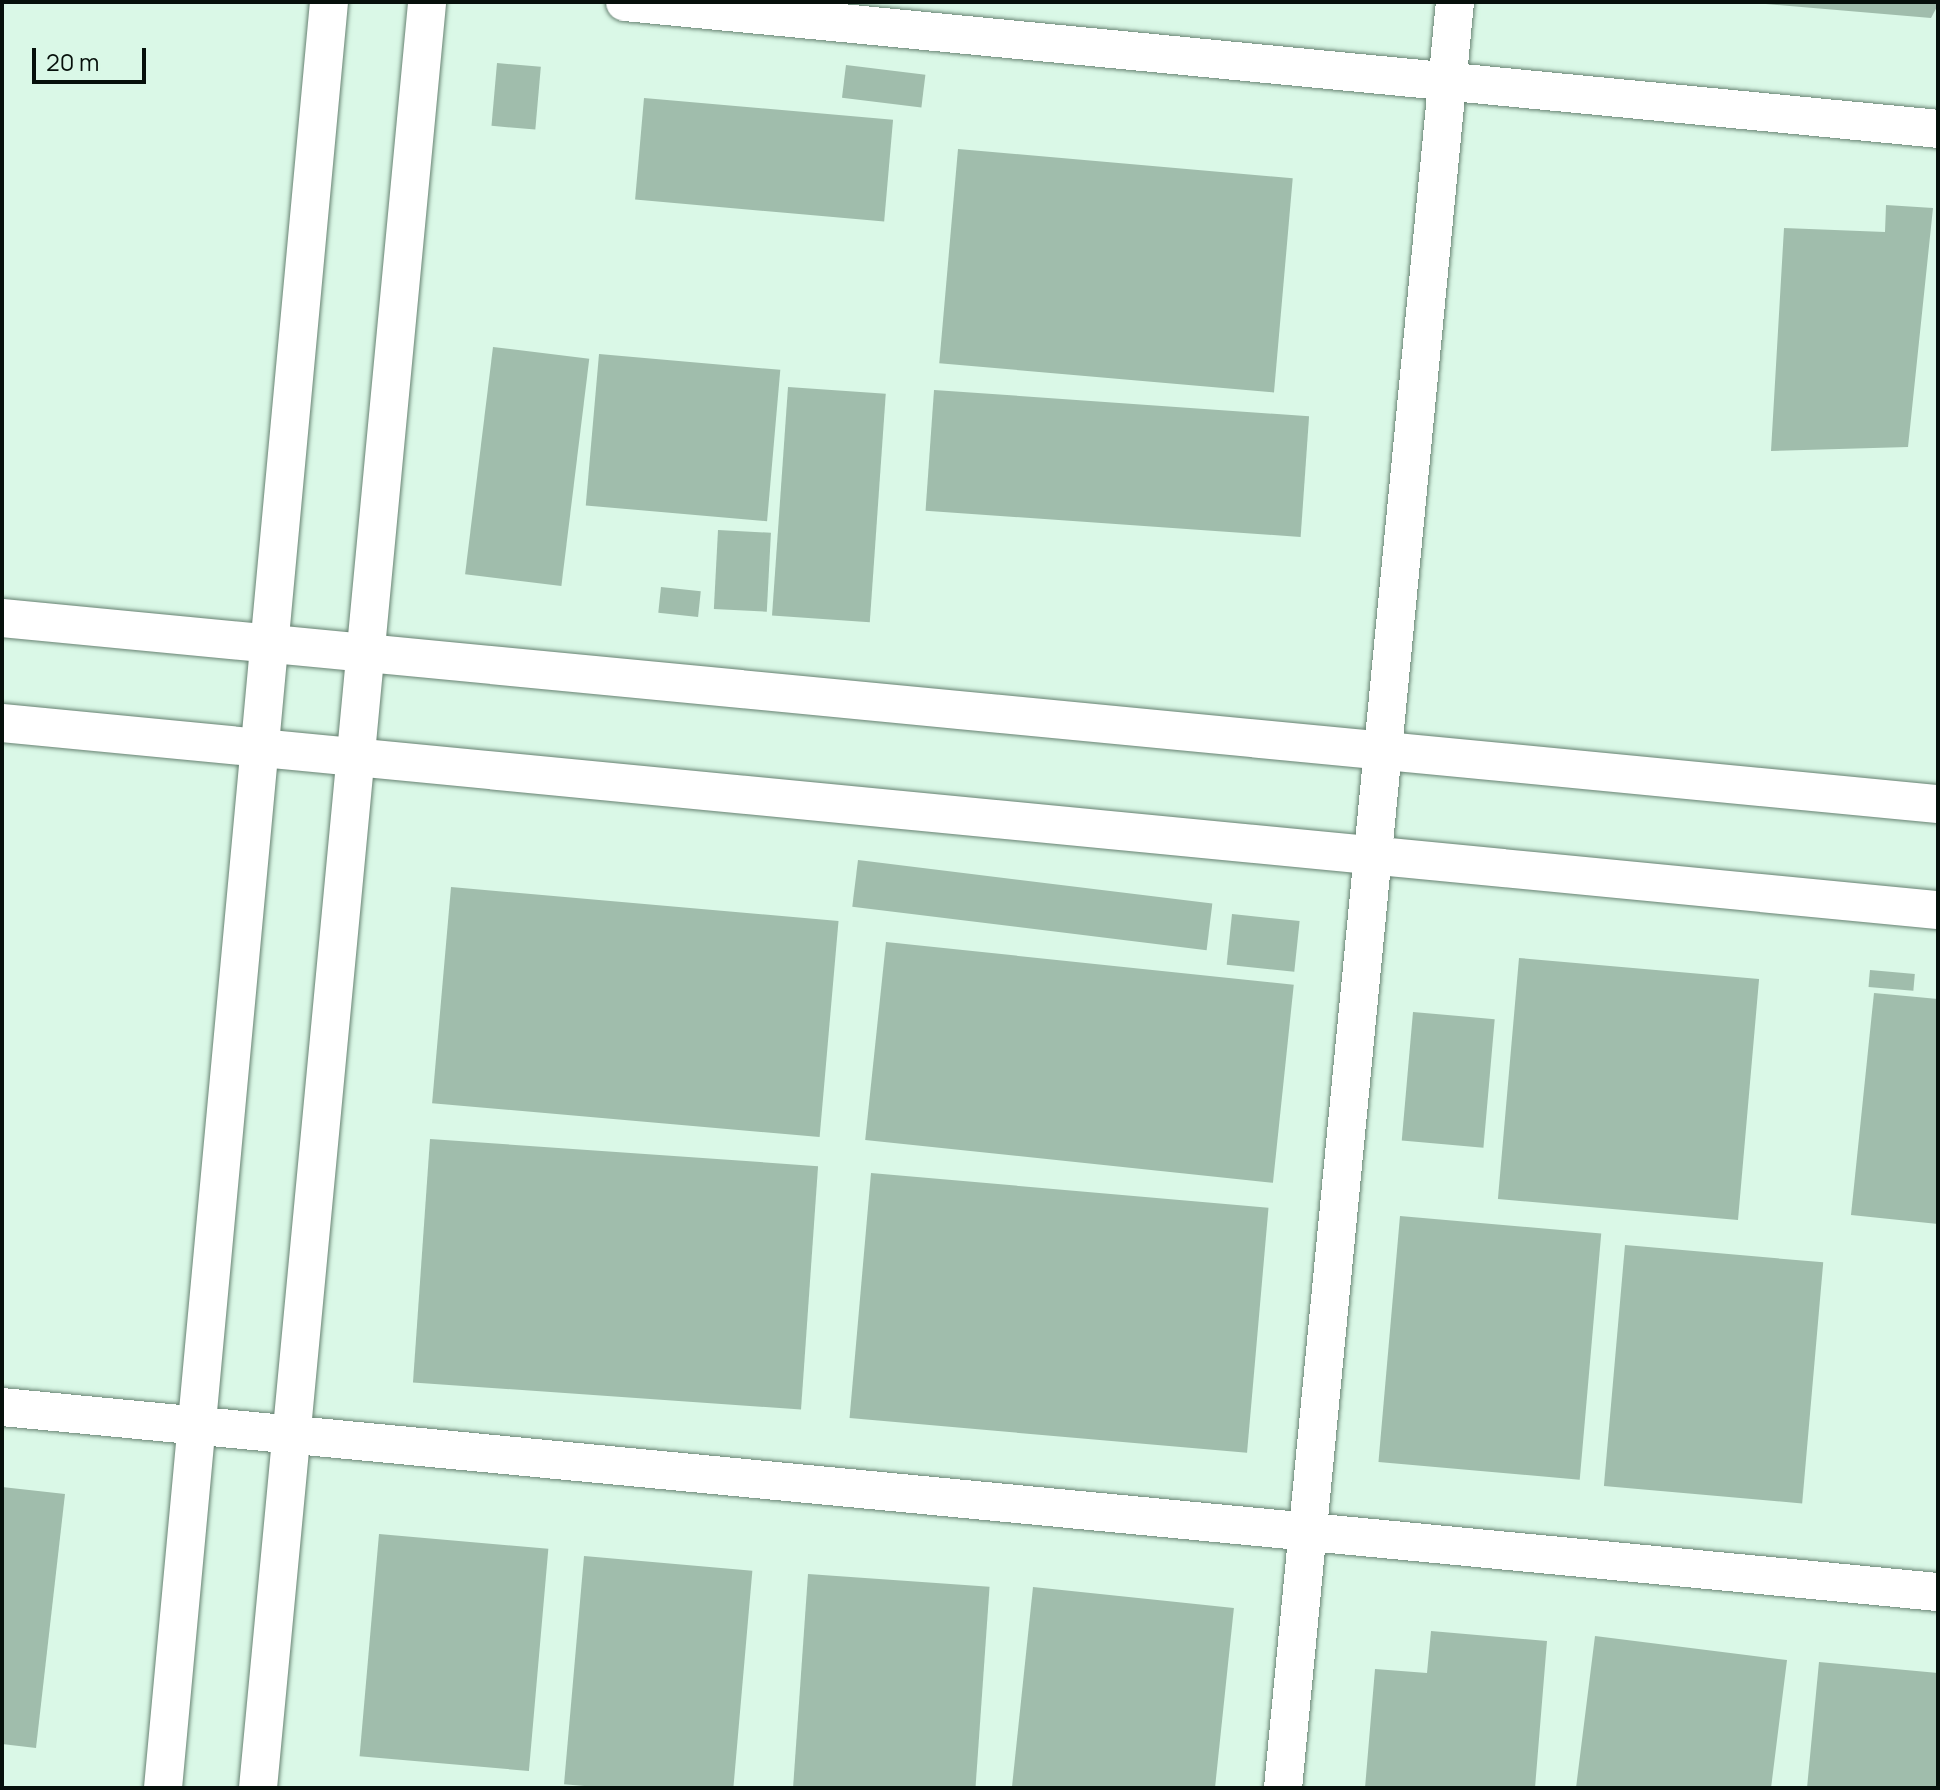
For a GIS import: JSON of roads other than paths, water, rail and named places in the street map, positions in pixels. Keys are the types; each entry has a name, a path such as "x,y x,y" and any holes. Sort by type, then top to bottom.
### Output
{"street":[{"path":"163,1788 329,2"},
{"path":"258,1788 427,2"},
{"path":"625,2 1938,129"},
{"path":"1283,1788 1455,2"},
{"path":"2,618 1938,804"},
{"path":"2,723 1938,910"},
{"path":"2,1407 1938,1592"}]}
